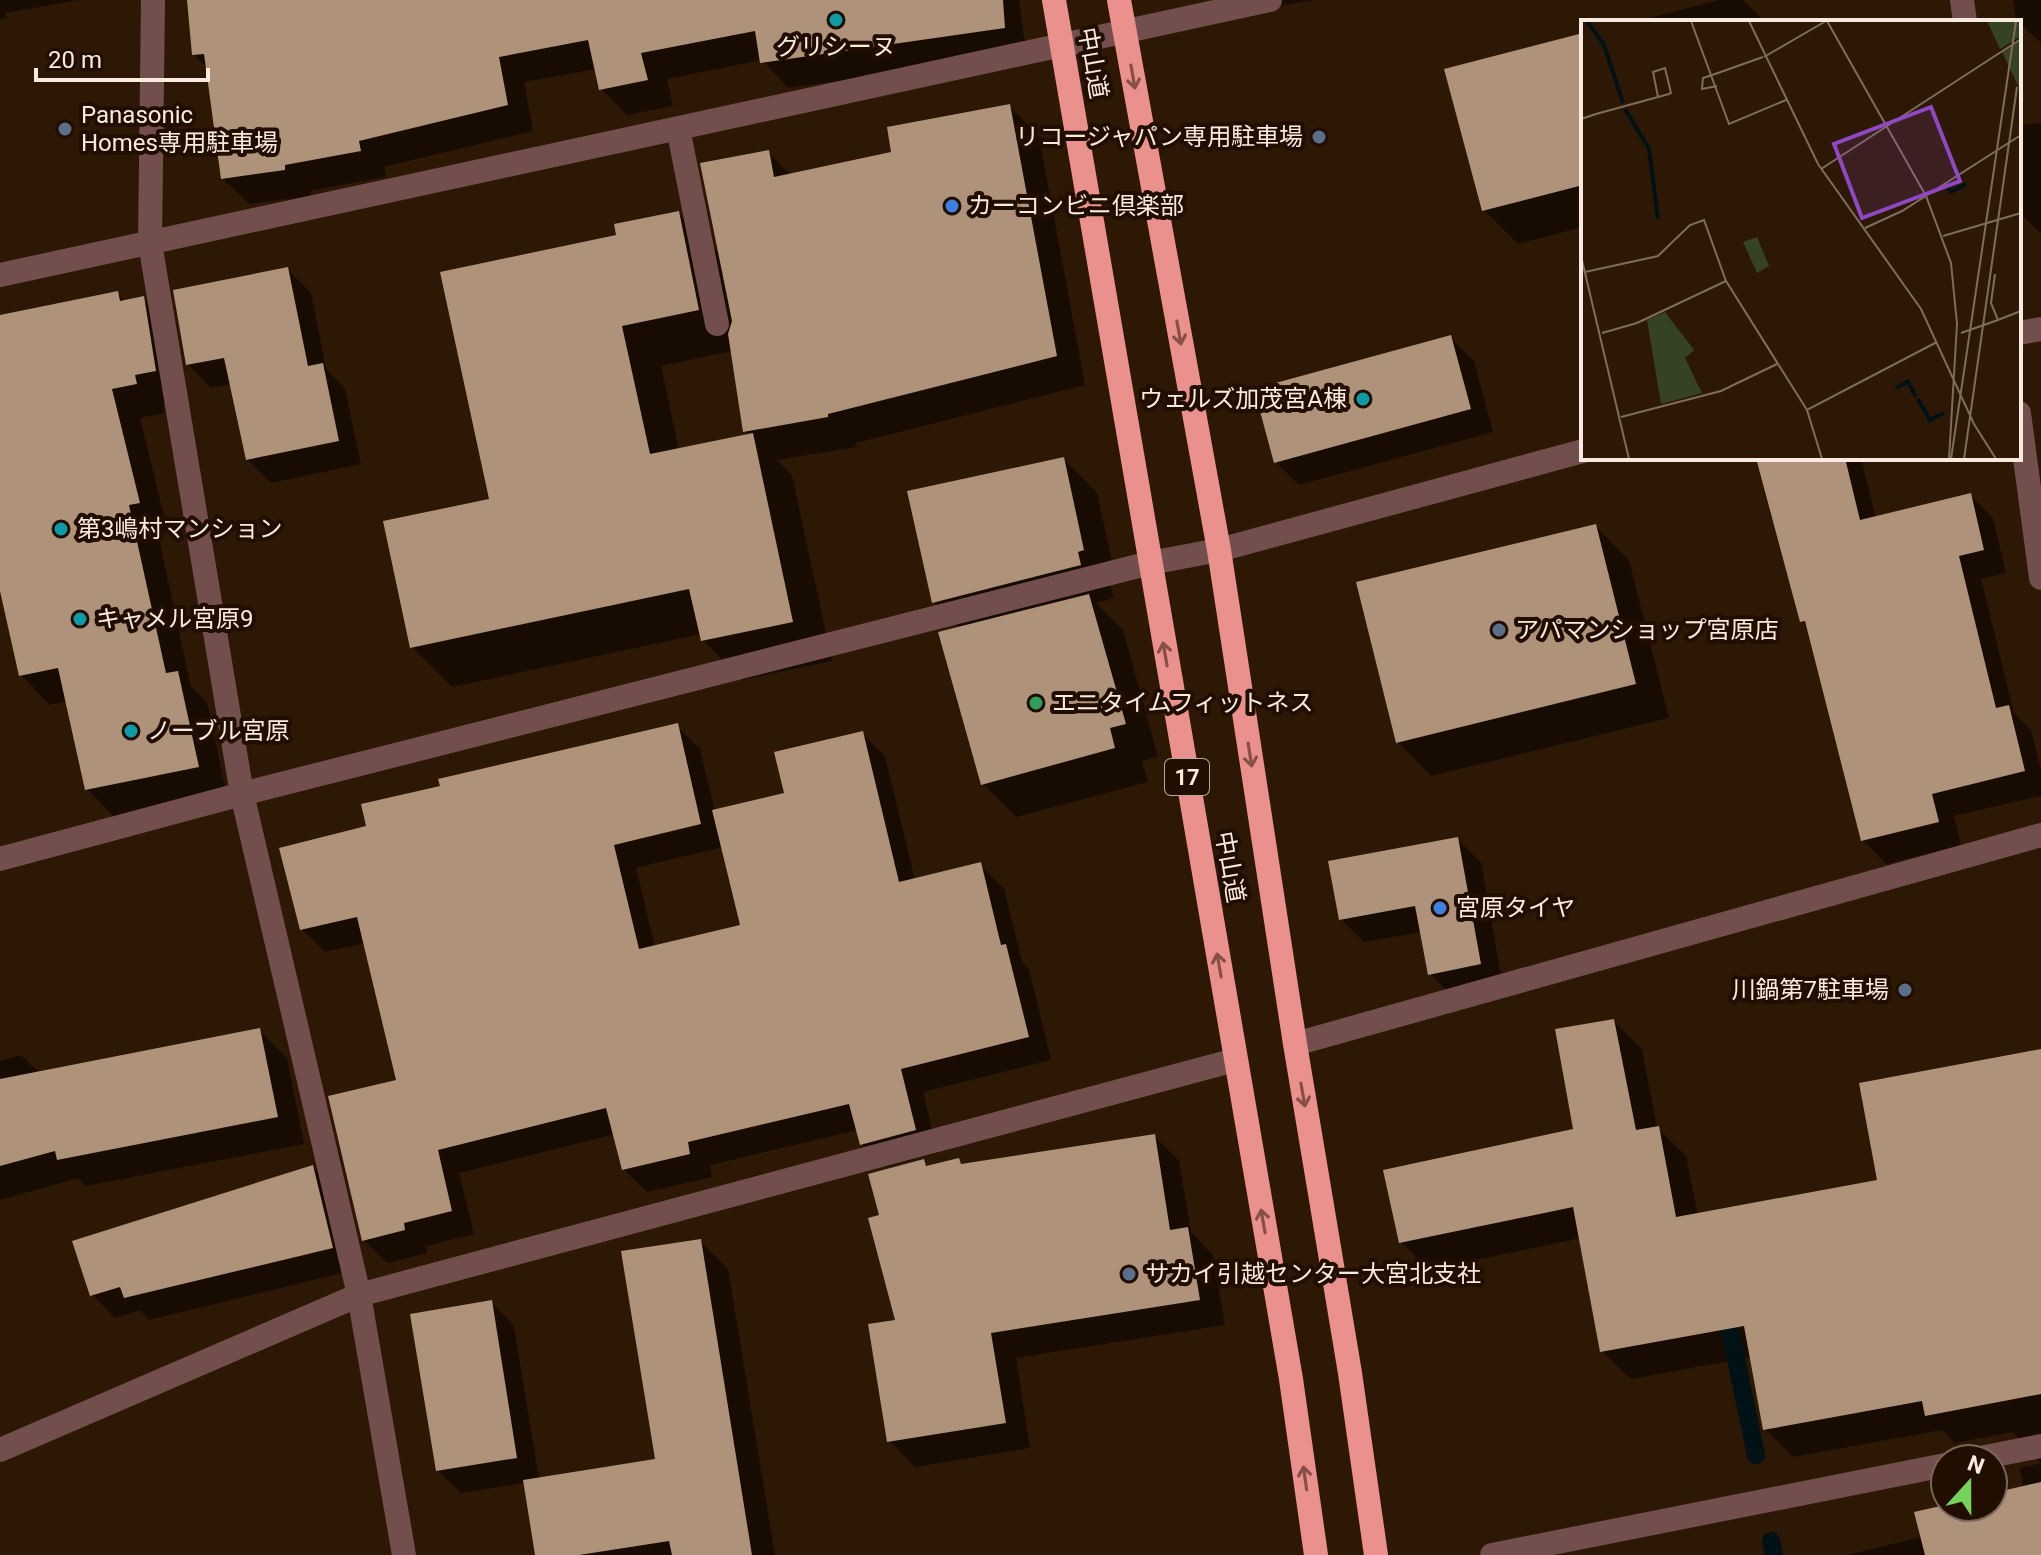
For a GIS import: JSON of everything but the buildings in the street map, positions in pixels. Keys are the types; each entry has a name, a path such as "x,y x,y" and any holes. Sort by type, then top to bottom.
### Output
{"highway":[{"name":"中山道","path":"1054,0 1291,1379 1316,1555"},
{"name":"中山道","path":"1119,0 1219,550 1295,1044 1350,1373 1376,1555"}],"street":[{"path":"153,0 150,243 242,794 359,1295 404,1555"},
{"path":"0,275 1270,0"},
{"path":"1962,0 1965,20"},
{"path":"678,128 717,324"},
{"path":"2021,333 2041,329"},
{"path":"2021,428 2041,578"},
{"path":"0,859 242,794 1150,563 1219,550 1581,452"},
{"path":"1295,1044 2041,835"},
{"path":"0,1450 359,1295 1235,1060"},
{"path":"2009,1452 2041,1446"},
{"path":"1492,1555 1929,1468"}],"waterway":[{"path":"1725,1306 1756,1455"},
{"path":"1771,1541 1774,1555"}],"place":[{"name":"グリシーヌ","path":"836,20"},
{"name":"Panasonic Homes専用駐車場","path":"65,129"},
{"name":"リコージャパン専用駐車場","path":"1319,137"},
{"name":"カーコンビニ倶楽部","path":"952,206"},
{"name":"ウェルズ加茂宮A棟","path":"1363,399"},
{"name":"第3嶋村マンション","path":"61,529"},
{"name":"キャメル宮原9","path":"80,619"},
{"name":"アパマンショップ宮原店","path":"1499,630"},
{"name":"エニタイムフィットネス","path":"1036,703"},
{"name":"ノーブル宮原","path":"131,731"},
{"name":"宮原タイヤ","path":"1440,908"},
{"name":"川鍋第7駐車場","path":"1905,990"},
{"name":"サカイ引越センター大宮北支社","path":"1129,1274"}]}
